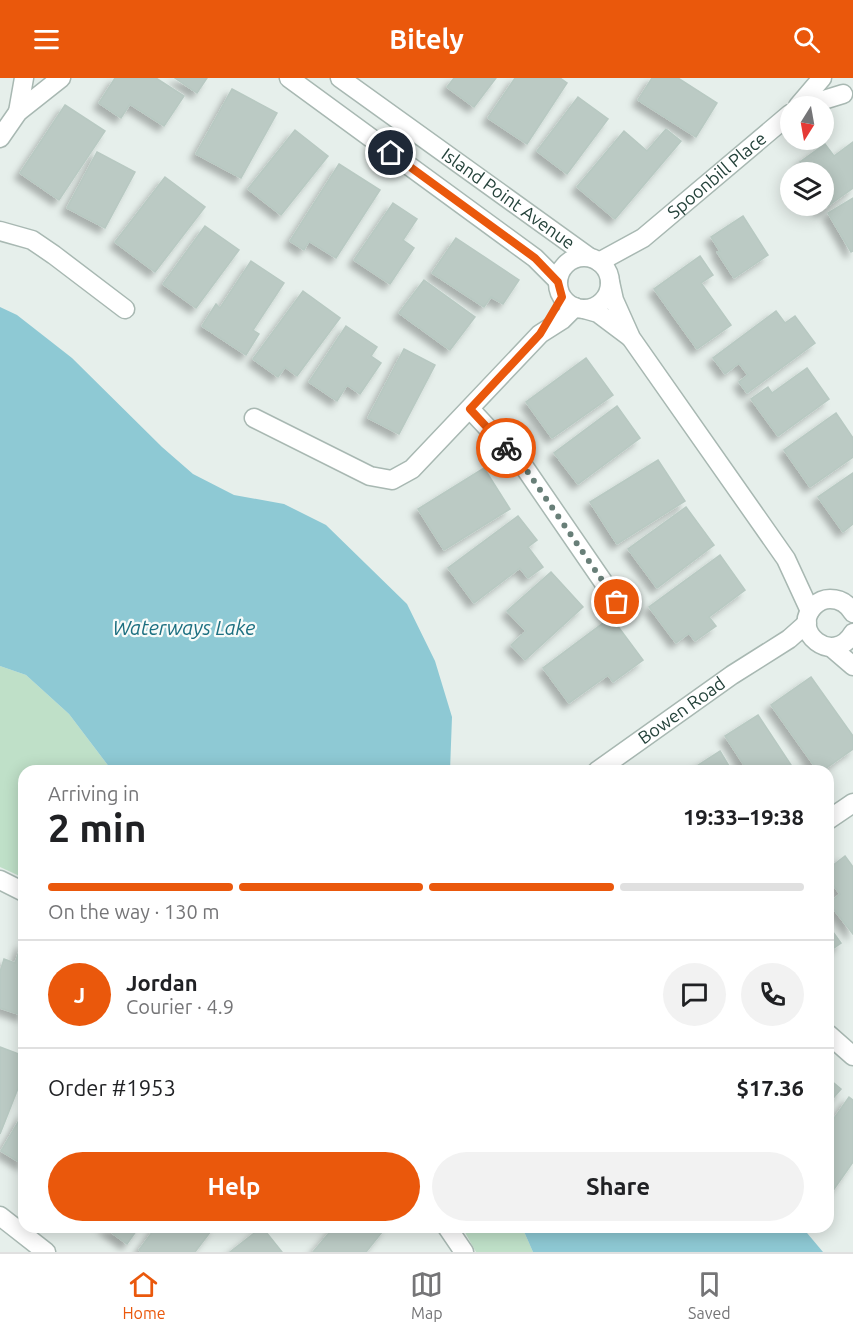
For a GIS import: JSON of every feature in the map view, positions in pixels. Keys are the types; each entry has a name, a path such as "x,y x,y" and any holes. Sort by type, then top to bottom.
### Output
{"street":[{"path":"18,112 24,78"},
{"path":"0,138 18,112 61,78"},
{"name":"Island Point Avenue","path":"289,78 535,258 570,299 598,313 631,338"},
{"name":"Island Point Avenue","path":"340,78 602,269 631,338 789,565 808,617 811,637 824,645"},
{"path":"807,96 822,78"},
{"path":"834,97 843,94"},
{"path":"355,127 374,102"},
{"name":"Spoonbill Place","path":"602,269 643,238 780,122"},
{"path":"0,231 32,240 125,309"},
{"path":"580,257 602,269 607,295 603,301 591,308 570,299 560,273 572,260 580,257"},
{"path":"254,418 370,476 392,480 412,469 540,334 570,299"},
{"path":"470,409 525,468 617,602"},
{"name":"Island Point Avenue","path":"789,565 845,602"},
{"name":"Bowen Road","path":"605,765 732,675 789,639 815,605 845,602"},
{"name":"Bowen Road","path":"767,655 847,642 853,636"},
{"path":"824,645 853,666"},
{"path":"834,816 853,803"},
{"path":"0,880 18,889"},
{"path":"834,1039 853,1056"},
{"path":"0,1217 18,1231"},
{"path":"21,1233 46,1252"}],"green space":[{"path":"0,666 26,675 69,714 108,765 18,765 18,875 0,867"},
{"path":"465,1233 525,1233 533,1252 476,1252"}],"water":[{"name":"Waterways Lake","path":"0,307 17,315 72,358 162,447 193,474 234,495 284,504 326,525 407,604 435,661 452,717 450,765 108,765 69,714 26,675 0,666"},
{"path":"525,1233 807,1233 823,1252 533,1252"}],"building":[{"path":"115,78 156,78 184,96 164,126 130,104 121,118 99,103"},
{"path":"175,78 207,78 197,93"},
{"path":"454,78 496,78 474,107 447,87"},
{"path":"515,78 560,78 567,83 527,144 488,118"},
{"path":"652,78 678,78 717,103 696,137 638,100"},
{"path":"232,89 277,113 241,178 196,154"},
{"path":"578,97 608,119 567,174 537,151"},
{"path":"65,105 105,131 59,200 20,173"},
{"path":"666,129 681,141 615,219 577,187 624,131 647,151"},
{"path":"295,130 328,156 281,215 248,189"},
{"path":"853,142 853,188 834,202 834,162 800,162 817,150 830,150 834,156"},
{"path":"97,152 135,172 105,228 67,208"},
{"path":"339,164 380,190 336,258 309,241 304,250 290,241"},
{"path":"165,177 205,207 155,272 115,242"},
{"path":"853,198 853,251 851,252 830,216 834,216 834,209"},
{"path":"393,203 417,219 403,240 414,248 390,284 354,260"},
{"path":"743,216 768,255 734,278 717,252 720,251 711,237"},
{"path":"205,226 239,250 196,308 163,284"},
{"path":"456,238 519,280 503,304 491,297 484,307 432,273"},
{"path":"700,256 713,275 701,283 731,325 697,349 654,289"},
{"path":"251,261 284,283 253,330 259,334 246,355 202,326 216,304 220,308"},
{"path":"424,280 475,317 450,350 399,313"},
{"path":"303,291 340,318 297,376 285,367 278,377 253,359"},
{"path":"776,311 785,323 795,316 815,343 747,393 739,382 748,375 739,363 725,374 713,358"},
{"path":"346,326 377,347 371,356 381,363 360,394 347,385 337,401 309,382"},
{"path":"404,349 435,365 399,434 368,418"},
{"path":"586,358 613,395 552,438 526,402"},
{"path":"807,368 829,399 778,436 751,399 768,387 772,393"},
{"path":"617,406 640,438 578,484 554,453"},
{"path":"836,413 853,438 853,457 810,487 784,450"},
{"path":"658,460 685,501 617,544 590,502"},
{"path":"484,468 510,509 444,550 418,509"},
{"path":"853,473 853,524 843,532 818,497"},
{"path":"686,507 714,545 657,588 628,549"},
{"path":"518,516 537,540 528,547 543,567 528,578 520,568 474,603 448,568"},
{"path":"720,555 745,590 709,617 716,626 695,641 689,633 676,643 649,607"},
{"path":"551,572 583,607 525,660 511,645 526,631 507,611"},
{"path":"611,617 643,660 613,682 608,675 569,703 543,668"},
{"path":"811,677 853,736 853,749 830,765 814,765 771,705"},
{"path":"758,715 791,765 744,765 725,736"},
{"path":"720,751 728,765 698,765"},
{"path":"845,856 853,867 853,934 834,909 834,899 840,894 834,886 834,864"},
{"path":"834,933 841,943 834,948"},
{"path":"18,954 18,1014 0,1008 0,972 4,959 15,963"},
{"path":"0,1047 18,1054 18,1088 0,1134"},
{"path":"834,1083 841,1089 834,1097"},
{"path":"849,1097 853,1100 853,1162 834,1189 834,1118"},
{"path":"18,1122 18,1161 1,1151"},
{"path":"112,1233 135,1233 127,1244"},
{"path":"152,1233 209,1233 195,1252 141,1252 139,1250"},
{"path":"254,1233 267,1233 282,1252 230,1252"},
{"path":"329,1233 381,1233 366,1252 313,1252"}],"way so far":[{"path":"506,448 525,468 617,602"}],"route":[{"path":"391,153 535,258 558,282 562,297 540,334 470,409 506,448"}]}
